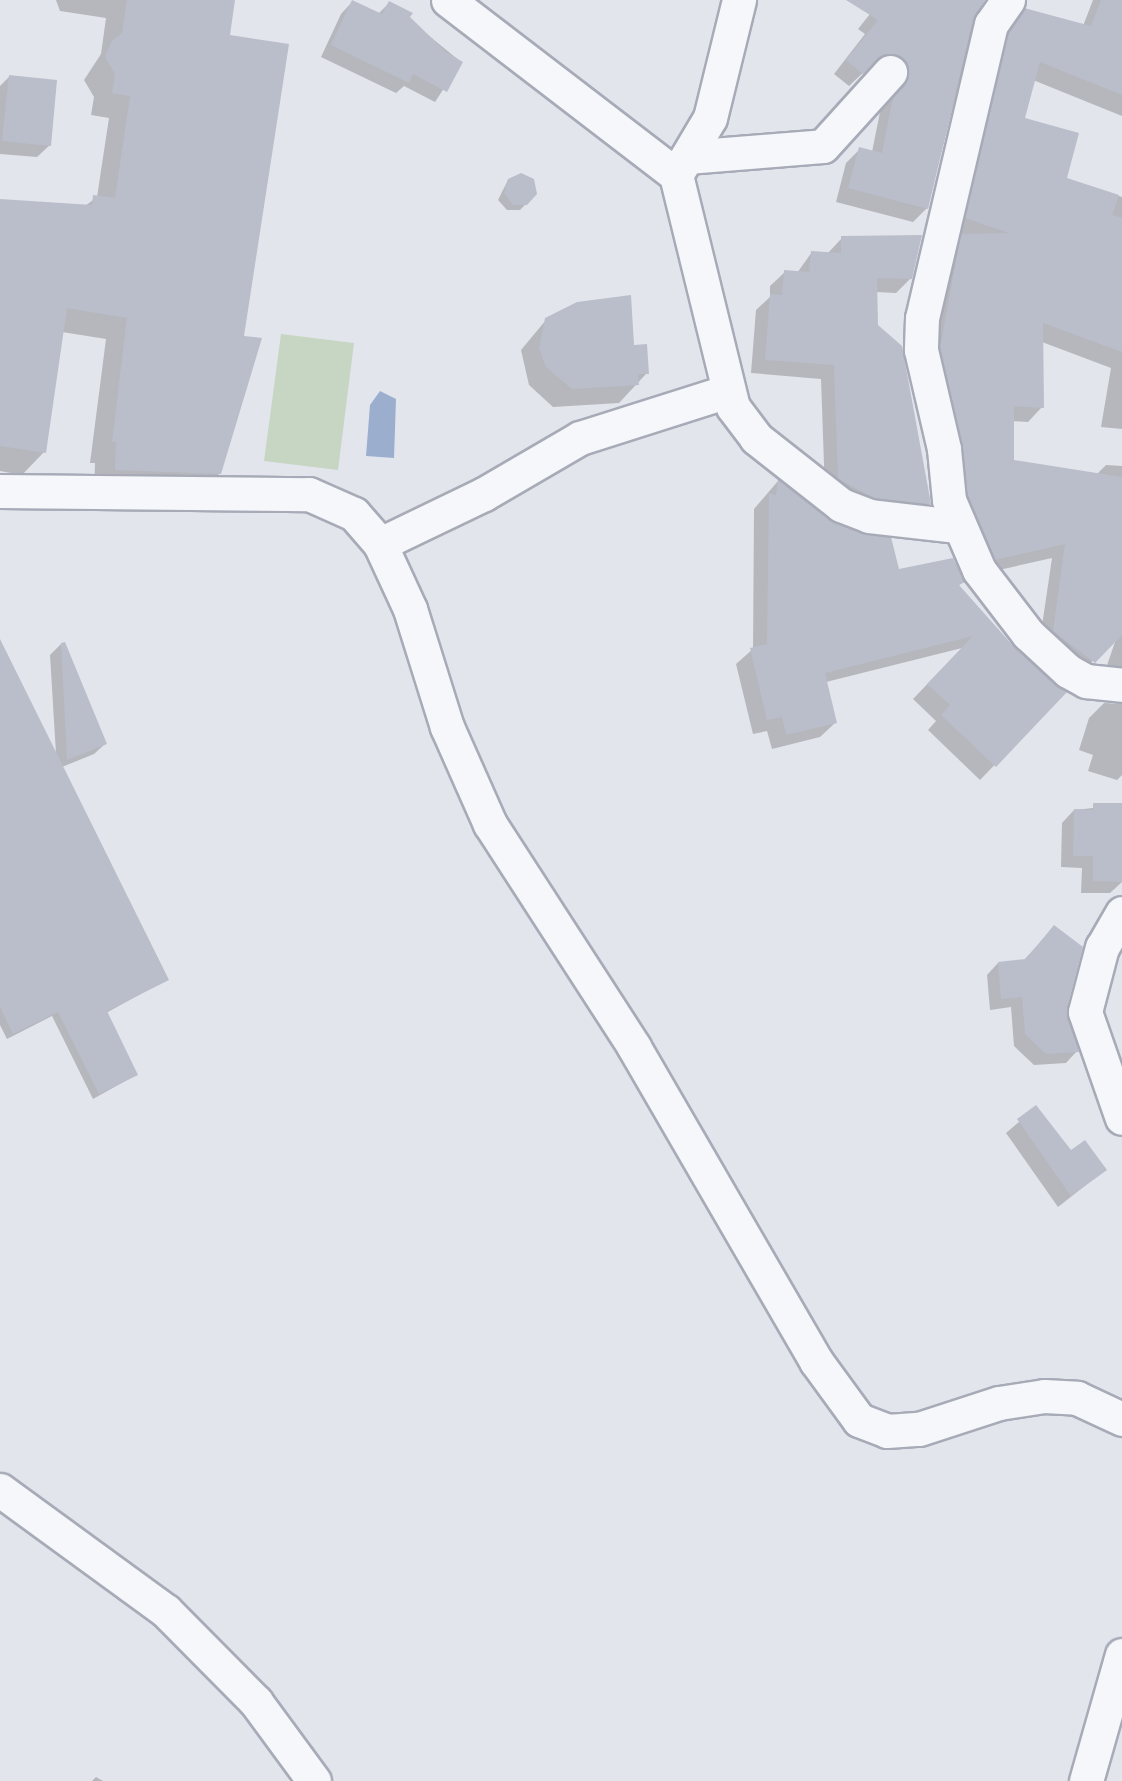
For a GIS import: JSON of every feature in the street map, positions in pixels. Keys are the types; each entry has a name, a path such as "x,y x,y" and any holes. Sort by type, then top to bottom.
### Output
{"street":[{"path":"448,0 682,166 823,146 890,72"},
{"path":"739,0 710,118 682,166 733,407 756,438 841,506 869,516 957,526"},
{"path":"1008,0 991,24 922,318 921,350 957,526 979,570 1028,634 1068,671 1086,681 1122,685"},
{"path":"380,544 484,494 580,438 728,391"},
{"path":"0,491 309,494 354,514 380,544 410,609 447,727 490,824 634,1047 816,1360 859,1420 887,1431 919,1429 999,1403 1044,1396 1077,1398 1122,1419"},
{"path":"1122,913 1102,947 1085,1012 1122,1118"},
{"path":"0,1490 166,1611 256,1702 314,1781"},
{"path":"1086,1781 1122,1655"}],"green space":[{"path":"281,334 354,343 338,470 264,461"}],"water":[{"path":"380,391 396,399 394,458 366,456 370,405"}],"building":[{"path":"127,0 235,0 230,35 289,44 244,336 262,338 221,474 115,470 116,442 112,442 127,318 67,308 46,453 0,446 0,199 92,205 93,195 115,198 130,96 112,93 115,74 105,57 111,42 122,33"},
{"path":"352,0 382,14 389,1 413,13 410,17 446,52 463,62 447,92 413,74 409,83 331,45"},
{"path":"846,0 985,0 973,20 928,209 848,188 859,147 882,153 893,97 908,75 903,59 894,54 884,54 863,74 846,60 878,20"},
{"path":"1101,0 1122,0 1122,95 1040,62 1025,118 1079,133 1067,178 1119,195 1112,215 1122,218 1122,352 1043,323 1044,408 1014,406 1014,460 1122,477 1122,635 1095,663 1053,631 1065,544 995,560 967,495 962,445 940,348 961,234 1009,233 965,218 1008,32 1024,8 1091,26"},
{"path":"9,75 57,80 51,146 2,141"},
{"path":"521,173 534,179 537,194 527,205 513,205 504,193 508,179"},
{"path":"922,235 912,279 877,278 878,325 902,346 931,504 874,498 838,479 834,365 765,360 770,294 782,295 784,270 809,272 811,251 841,253 841,236"},
{"path":"631,295 634,345 647,344 649,374 638,374 639,385 572,389 546,367 539,348 545,318 577,302"},
{"path":"778,479 834,522 891,537 899,569 953,558 965,582 959,585 1015,648 1067,692 996,767 941,715 950,705 927,684 973,636 825,673 837,723 786,735 782,717 767,720 750,648 767,644 769,493 776,495"},
{"path":"0,639 169,980 107,1011 138,1075 99,1094 58,1012 13,1034 0,1007"},
{"path":"65,642 107,744 67,760 61,643"},
{"path":"1093,803 1122,803 1122,882 1093,881 1093,856 1073,856 1074,809 1093,810"},
{"path":"1054,925 1083,947 1067,1008 1079,1052 1046,1054 1025,1034 1022,997 1001,999 998,962 1026,959"},
{"path":"1036,1105 1071,1150 1085,1140 1107,1170 1071,1196 1017,1119"}]}
